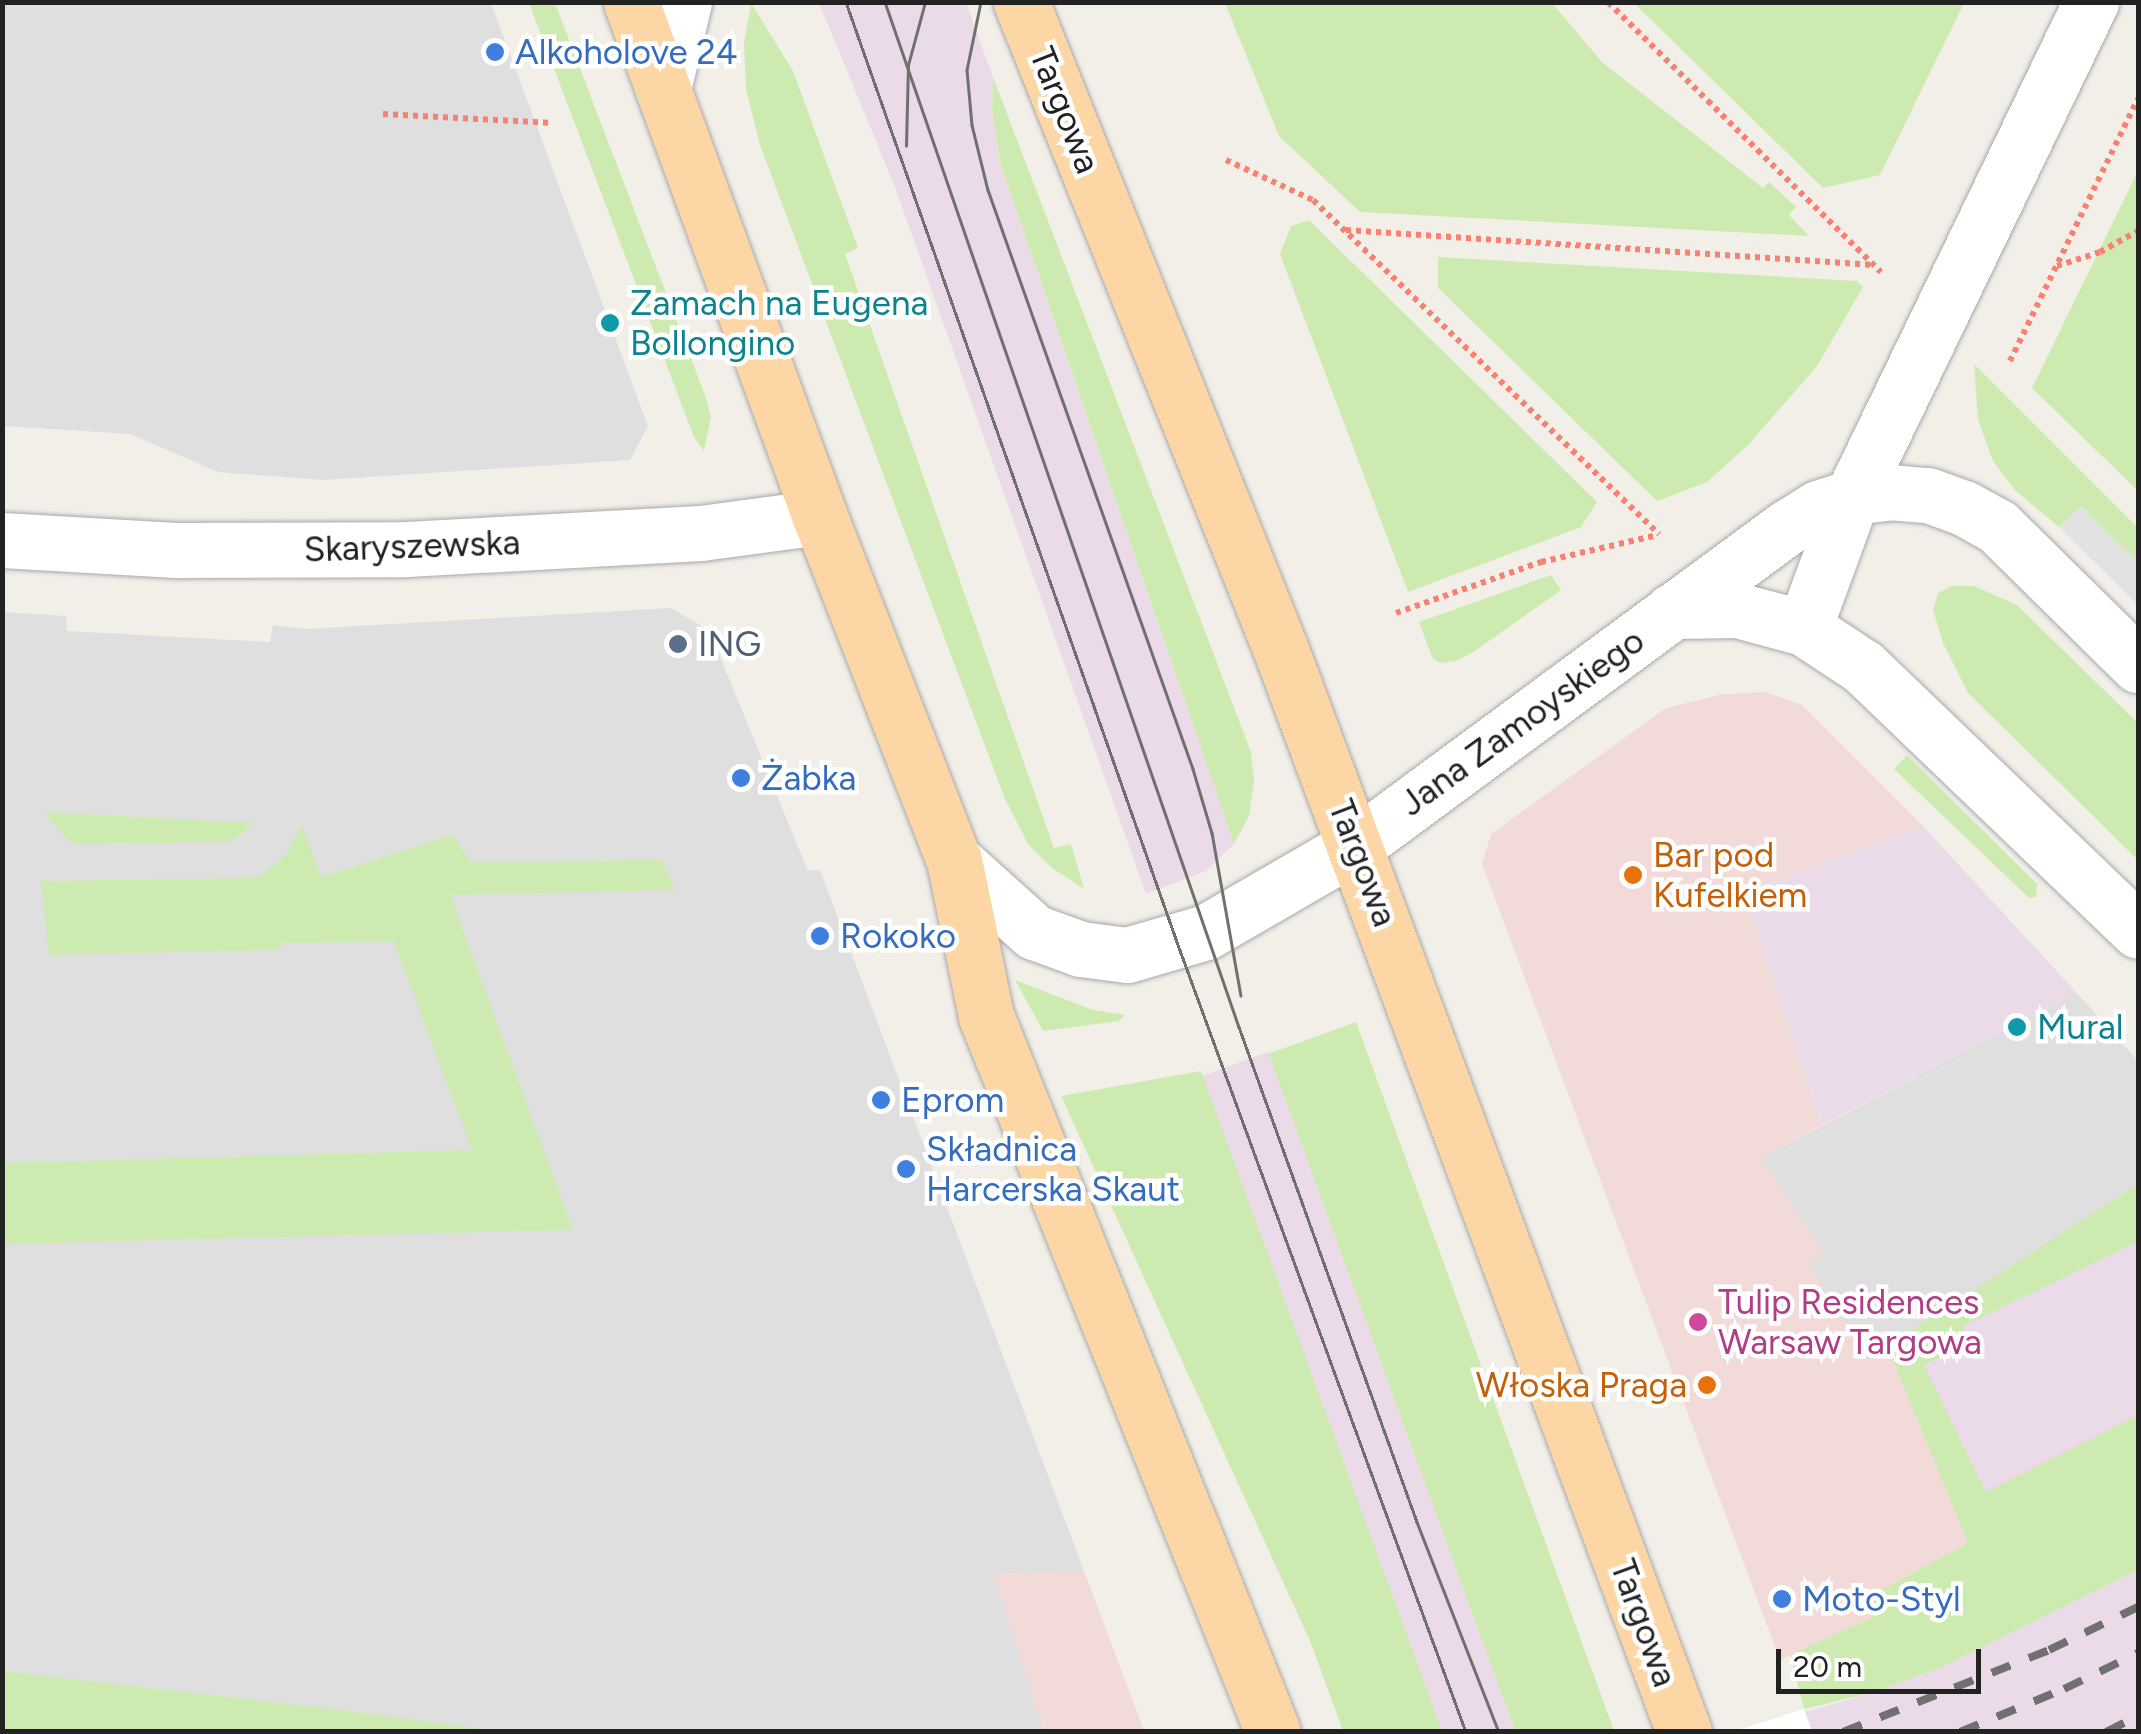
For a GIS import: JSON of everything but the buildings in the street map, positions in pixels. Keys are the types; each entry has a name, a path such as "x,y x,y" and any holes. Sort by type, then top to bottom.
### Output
{"main road":[{"path":"631,2 820,517 954,860 986,1016 1273,1732"},
{"name":"Targowa","path":"1021,2 1356,845 1684,1732"}],"street":[{"path":"663,89 684,2"},
{"path":"1804,628 1852,497 2091,2"},
{"name":"Jana Zamoyskiego","path":"954,860 1034,932 1081,949 1128,955 1227,922 1356,845 1786,528 1818,508 1852,497 1890,492 1928,496 1964,508 1998,527 2138,665"},
{"name":"Skaryszewska","path":"2,540 176,550 406,549 701,533 820,517"},
{"name":"Jana Zamoyskiego","path":"1672,611 1737,610 1804,628 1863,667 2138,931"}],"path":[{"path":"1608,2 1880,272"},
{"path":"2010,361 2138,98"},
{"path":"382,114 553,123"},
{"path":"1226,160 1314,200 1659,534 1541,562 1396,613"},
{"path":"1345,230 1874,265"},
{"path":"2056,266 2100,252 2138,231"}],"shaded area":[{"path":"2,3 491,3 648,426 630,460 323,480 218,472 130,434 3,426"},
{"path":"819,3 966,3 993,77 992,110 1000,164 1234,844 1206,871 1146,894 895,187"},
{"path":"2081,506 2138,562 2138,605 2059,527"},
{"path":"671,608 709,630 808,871 820,870 1084,1571 994,1574 1044,1731 498,1732 3,1671 2,612 66,616 67,631 270,642 273,625 307,629"},
{"path":"1765,692 1802,705 1923,826 1744,892 1822,1125 1761,1158 1823,1253 1808,1263 1867,1358 1887,1346 1968,1543 1868,1598 1873,1617 1780,1660 1482,864 1491,834 1666,708 1723,694"},
{"path":"1923,826 2076,992 1822,1125 1744,892"},
{"path":"2076,992 2138,1061 2138,1184 1867,1359 1808,1263 1822,1252 1761,1158"},
{"path":"1268,1052 1515,1731 1441,1732 1202,1076"},
{"path":"2138,1184 2138,1458 1968,1543 1887,1346"},
{"path":"2138,1570 2138,1731 1735,1732 1875,1692 1944,1666"},
{"path":"1084,1571 1144,1731 1044,1731 993,1574"}],"green space":[{"path":"529,3 555,3 705,395 711,417 704,451 694,437"},
{"path":"751,3 793,71 858,248 845,254 1054,848 1071,844 1084,889 1052,868 1028,844 1005,799 955,666 760,145 746,89 744,43"},
{"path":"1225,3 1552,3 1602,62 1763,188 1769,182 1796,207 1789,215 1809,236 1360,212 1279,136"},
{"path":"1634,3 1964,3 1880,175 1823,188"},
{"path":"993,77 1251,752 1254,781 1249,816 1234,844 1000,163 992,110"},
{"path":"2138,171 2138,491 2032,388"},
{"path":"1309,220 1597,502 1581,527 1408,592 1280,254 1291,226"},
{"path":"1438,257 1857,281 1863,287 1817,366 1748,445 1707,482 1657,501 1438,288"},
{"path":"1974,364 2138,528 2138,562 2081,506 2059,527 2015,490 1993,461 1978,420"},
{"path":"1551,575 1561,590 1475,651 1456,661 1440,663 1433,659 1419,622"},
{"path":"1952,586 1974,586 2017,605 2138,723 2138,860 1968,693 1943,643 1933,610 1938,593"},
{"path":"1907,755 2037,884 2036,897 2029,898 1894,769"},
{"path":"44,812 254,823 230,842 79,844 68,841"},
{"path":"302,825 321,877 452,835 471,862 662,860 675,890 450,895 573,1230 3,1244 3,1163 472,1150 394,942 282,943 280,950 49,955 41,881 258,878 286,854"},
{"path":"1015,980 1093,1010 1125,1015 1119,1021 1043,1031"},
{"path":"1356,1022 1614,1732 1515,1732 1269,1054"},
{"path":"1201,1071 1442,1731 1343,1731 1310,1641 1061,1096"},
{"path":"2138,1184 2138,1242 1963,1326 1966,1335 1950,1343 1953,1352 1924,1365 1986,1492 2138,1415 2138,1570 1944,1666 1875,1692 1804,1709 1790,1655 1873,1617 1867,1598 1968,1543 1887,1346"},
{"path":"3,1671 366,1713 498,1731 3,1731"}],"pier":[{"path":"1804,1709 1812,1731 1735,1731"}],"tram line":[{"path":"846,2 1177,942 1466,1732"},
{"path":"885,2 1239,1027 1417,1522 1499,1732"},
{"path":"906,146 908,65 925,2"},
{"path":"981,2 967,70 972,125 988,190 1193,769 1212,833 1241,995"}],"railway":[{"path":"1843,1732 2049,1650 2138,1607"},
{"path":"1960,1732 2138,1653"},
{"path":"2106,1732 2138,1716"}],"place":[{"name":"Alkoholove 24","path":"495,52"},
{"name":"Zamach na Eugena Bollongino","path":"610,323"},
{"name":"ING","path":"678,644"},
{"name":"Żabka","path":"741,778"},
{"name":"Bar pod Kufelkiem","path":"1633,875"},
{"name":"Rokoko","path":"820,936"},
{"name":"Mural","path":"2017,1027"},
{"name":"Eprom","path":"881,1100"},
{"name":"Składnica Harcerska Skaut","path":"906,1169"},
{"name":"Tulip Residences Warsaw Targowa","path":"1698,1322"},
{"name":"Włoska Praga","path":"1707,1385"},
{"name":"Moto-Styl","path":"1782,1599"}]}
